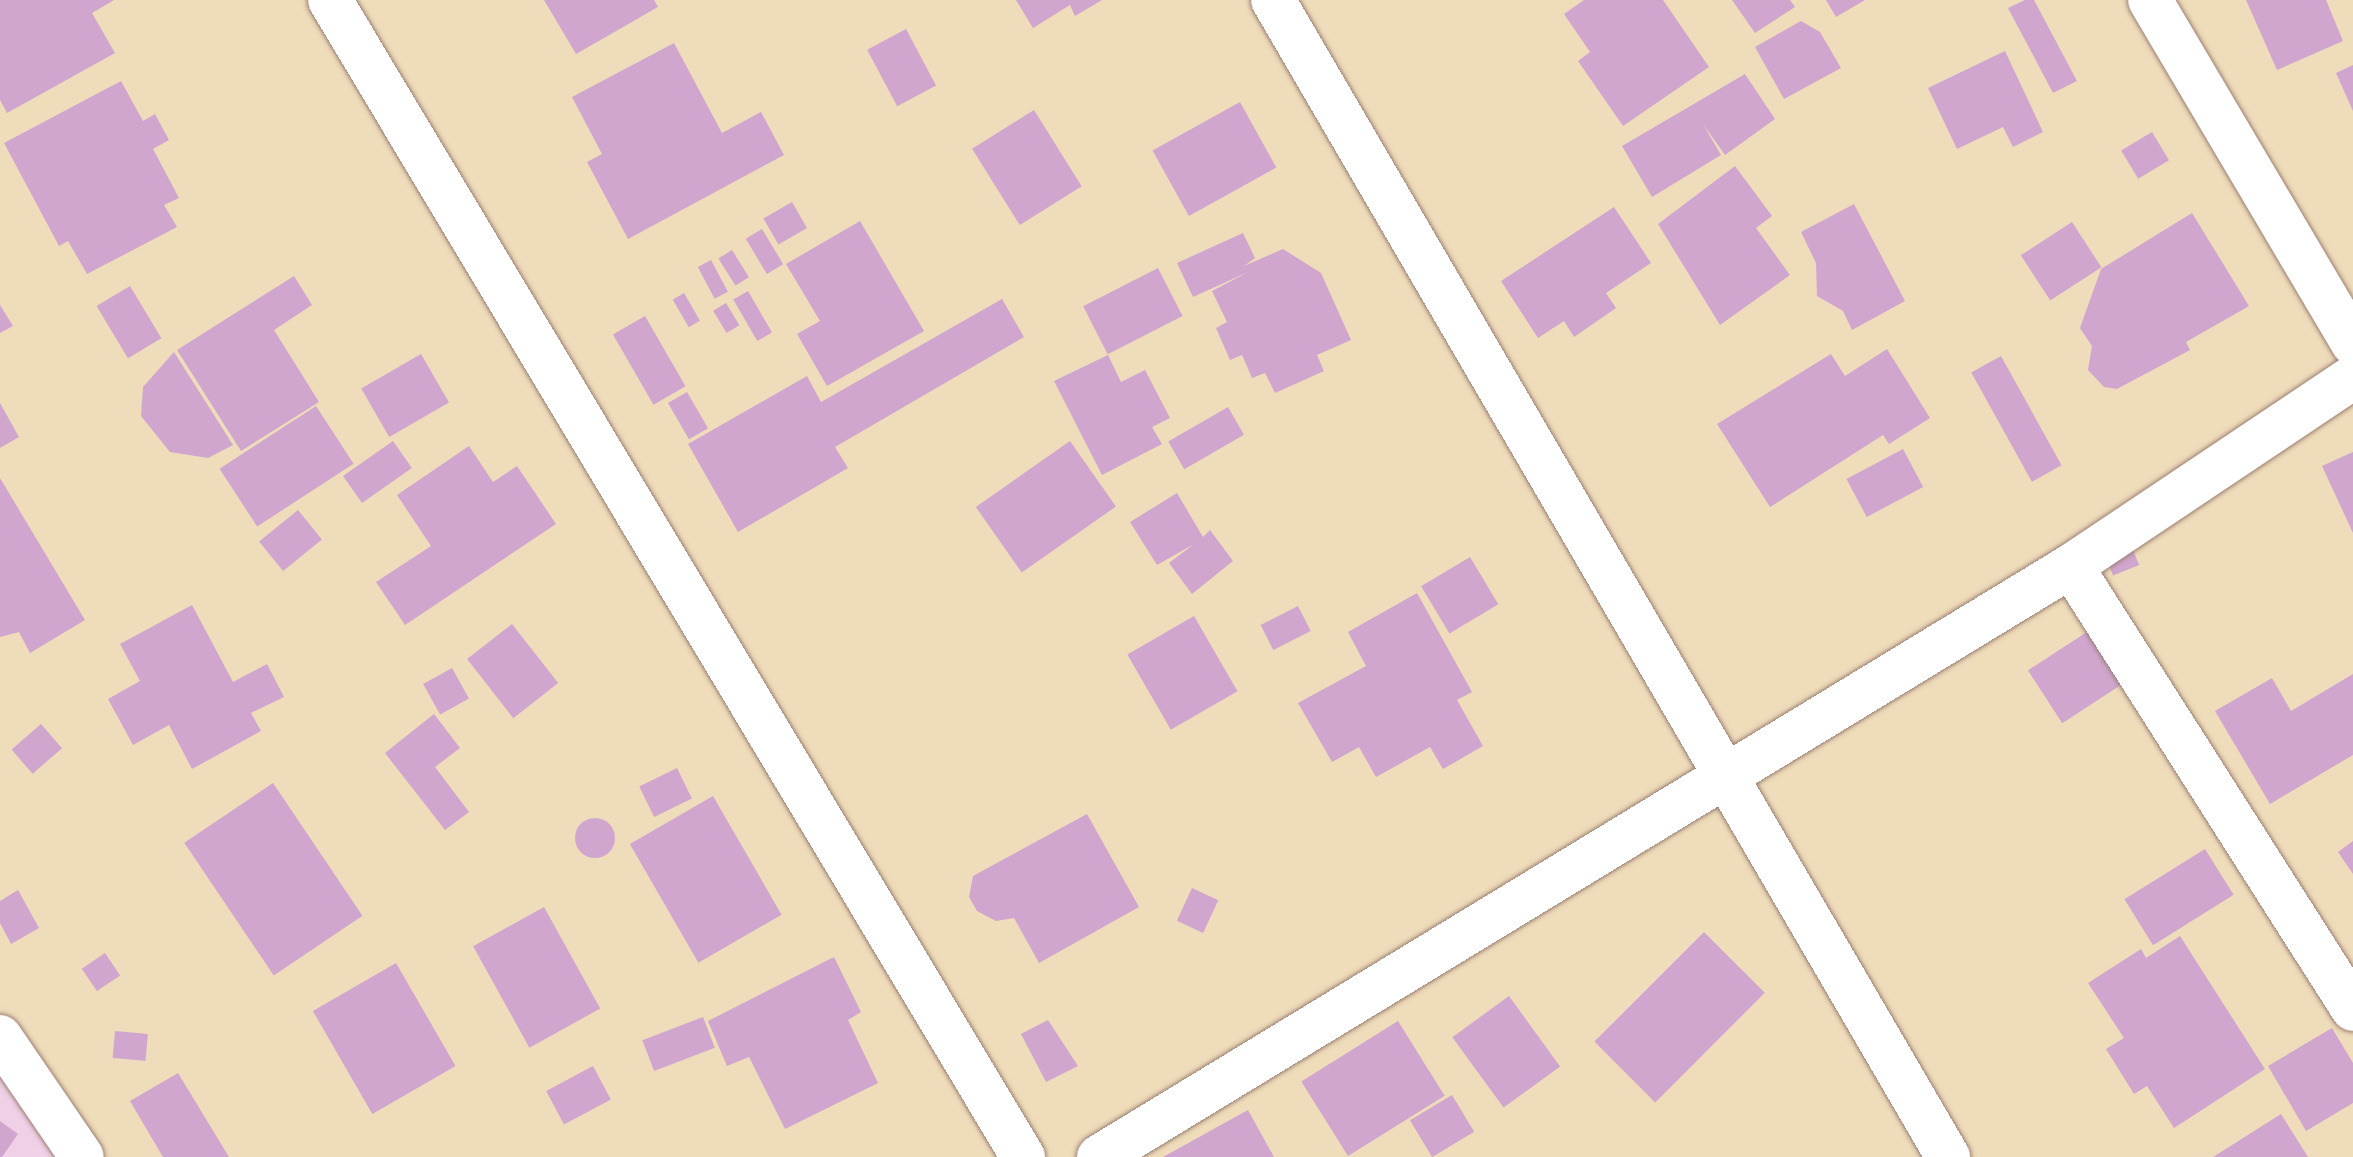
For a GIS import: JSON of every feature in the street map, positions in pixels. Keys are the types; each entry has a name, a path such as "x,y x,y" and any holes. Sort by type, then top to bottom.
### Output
{"street":[{"path":"330,0 1023,1157"},
{"path":"1273,0 1948,1157"},
{"path":"2150,0 2353,343"},
{"path":"1099,1157 1727,778 2071,566 2353,377"},
{"path":"2071,566 2353,1009"},
{"path":"0,1037 82,1157"}],"shaded area":[{"path":"0,1069 62,1157 0,1157"}],"building":[{"path":"0,0 114,0 92,13 115,53 7,113 0,100"},
{"path":"544,0 654,0 658,7 576,54"},
{"path":"1016,0 1102,0 1075,16 1070,5 1033,28"},
{"path":"1584,0 1663,0 1709,67 1623,126 1578,61 1590,52 1564,14"},
{"path":"1732,0 1790,0 1795,7 1755,33"},
{"path":"1826,0 1865,0 1836,17"},
{"path":"2025,0 2034,0 2077,81 2053,93 2008,8"},
{"path":"2246,0 2326,0 2343,41 2277,70"},
{"path":"1801,21 1820,32 1841,68 1784,99 1755,47"},
{"path":"906,29 936,86 897,106 867,50"},
{"path":"674,43 722,133 761,112 784,155 628,239 587,162 602,154 572,97"},
{"path":"2005,51 2043,132 2013,147 2003,127 1957,149 1928,88"},
{"path":"2353,65 2353,111 2336,73"},
{"path":"1745,74 1775,119 1725,155 1703,124 1721,155 1652,197 1622,146"},
{"path":"121,81 143,121 155,114 169,140 153,149 179,198 164,205 177,227 87,274 68,241 59,246 4,143"},
{"path":"1240,102 1276,168 1189,216 1153,150"},
{"path":"1034,110 1082,186 1020,225 972,149"},
{"path":"2152,132 2169,160 2138,179 2121,151"},
{"path":"1735,166 1772,216 1756,228 1790,275 1720,325 1658,224"},
{"path":"792,202 807,228 778,244 763,218"},
{"path":"1854,204 1905,301 1852,330 1843,311 1817,296 1816,263 1801,232"},
{"path":"1614,207 1651,263 1606,293 1616,308 1574,337 1564,321 1538,338 1501,281"},
{"path":"2192,213 2249,306 2186,342 2190,350 2117,389 2104,387 2088,370 2092,346 2080,328 2101,269"},
{"path":"860,221 924,331 827,386 797,334 820,321 786,264"},
{"path":"2072,222 2101,267 2050,301 2021,255"},
{"path":"762,229 783,264 767,274 746,239"},
{"path":"1243,233 1255,258 1244,266 1283,249 1321,273 1351,340 1317,355 1324,371 1275,393 1265,373 1252,378 1242,355 1230,360 1216,328 1227,322 1212,291 1248,272 1193,297 1177,263"},
{"path":"732,250 749,277 735,286 718,258"},
{"path":"711,260 728,292 715,299 698,267"},
{"path":"1158,268 1183,316 1108,354 1083,306"},
{"path":"294,276 312,305 274,330 319,402 241,451 177,350"},
{"path":"130,286 161,338 128,358 97,306"},
{"path":"748,291 772,333 757,341 733,300"},
{"path":"684,293 700,321 689,327 673,300"},
{"path":"1002,299 1024,337 835,447 848,468 738,532 688,444 807,376 821,402"},
{"path":"726,303 739,325 727,333 713,311"},
{"path":"0,305 13,326 0,333"},
{"path":"645,316 686,386 653,405 613,334"},
{"path":"1887,349 1930,418 1889,444 1883,435 1770,507 1717,424 1831,354 1845,376"},
{"path":"174,352 233,445 208,458 170,452 141,416 143,387"},
{"path":"421,354 449,402 389,437 361,389"},
{"path":"1108,355 1121,382 1145,370 1170,418 1152,427 1162,444 1102,475 1054,381"},
{"path":"2001,356 2062,465 2032,482 1971,372"},
{"path":"687,392 708,428 689,439 668,403"},
{"path":"0,403 19,437 0,448"},
{"path":"316,406 354,464 257,527 220,469"},
{"path":"1228,407 1244,435 1184,469 1168,442"},
{"path":"393,441 412,468 362,503 343,476"},
{"path":"1070,441 1116,507 1022,572 976,507"},
{"path":"469,446 493,482 517,466 556,524 405,625 376,582 431,546 397,495"},
{"path":"1903,449 1923,487 1867,517 1846,479"},
{"path":"2353,452 2353,533 2322,466"},
{"path":"0,478 85,620 30,653 19,632 0,637"},
{"path":"1177,493 1203,537 1210,530 1233,561 1192,594 1169,563 1194,544 1157,565 1130,522"},
{"path":"298,510 322,540 283,571 259,541"},
{"path":"2129,540 2139,565 2113,576 2103,550"},
{"path":"1470,557 1498,604 1449,634 1421,586"},
{"path":"1417,593 1472,692 1457,700 1483,746 1443,769 1430,747 1376,777 1359,747 1332,762 1298,703 1366,666 1348,632"},
{"path":"192,605 233,682 267,664 284,697 251,713 261,731 192,769 169,725 133,745 108,699 140,681 120,644"},
{"path":"1298,606 1311,631 1273,650 1261,625"},
{"path":"1194,616 1238,691 1171,730 1127,654"},
{"path":"512,624 558,683 513,718 467,659"},
{"path":"2090,630 2124,683 2062,723 2028,670"},
{"path":"452,668 469,699 440,715 423,684"},
{"path":"2353,674 2353,755 2270,804 2215,711 2272,678 2291,711"},
{"path":"434,714 460,748 435,767 469,812 445,830 385,753"},
{"path":"41,724 62,748 33,774 12,750"},
{"path":"677,768 692,799 654,817 639,786"},
{"path":"273,783 362,916 274,975 184,843"},
{"path":"713,796 782,915 698,963 630,844"},
{"path":"1087,814 1139,907 1039,963 1014,918 996,921 977,911 969,897 973,876"},
{"path":"595,818 609,824 615,838 609,852 595,858 581,852 575,838 581,824"},
{"path":"2353,841 2353,874 2338,852"},
{"path":"2205,849 2234,895 2153,945 2124,899"},
{"path":"1192,888 1218,900 1203,933 1177,921"},
{"path":"18,890 39,928 11,944 0,923 0,901"},
{"path":"544,907 600,1008 529,1048 473,946"},
{"path":"1704,932 1765,993 1655,1102 1594,1042"},
{"path":"2180,936 2265,1069 2174,1128 2147,1086 2134,1094 2106,1049 2124,1038 2088,983 2141,949 2146,958"},
{"path":"105,953 120,975 97,991 82,969"},
{"path":"834,957 861,1012 848,1020 878,1083 785,1129 749,1057 727,1066 708,1021"},
{"path":"396,963 456,1066 372,1114 313,1011"},
{"path":"1509,996 1560,1066 1504,1108 1452,1037"},
{"path":"703,1017 715,1048 654,1071 642,1040"},
{"path":"1048,1020 1078,1066 1046,1082 1021,1034"},
{"path":"1398,1021 1445,1096 1348,1156 1301,1081"},
{"path":"2332,1028 2353,1063 2353,1103 2306,1131 2268,1066"},
{"path":"115,1031 148,1034 146,1061 113,1058"},
{"path":"593,1066 611,1100 564,1124 546,1091"},
{"path":"178,1073 229,1157 163,1157 130,1101"},
{"path":"1452,1095 1474,1132 1432,1157 1410,1120"},
{"path":"1248,1110 1274,1157 1163,1157"},
{"path":"2281,1114 2308,1157 2213,1157"},
{"path":"0,1121 18,1134 2,1157 0,1157"}]}
